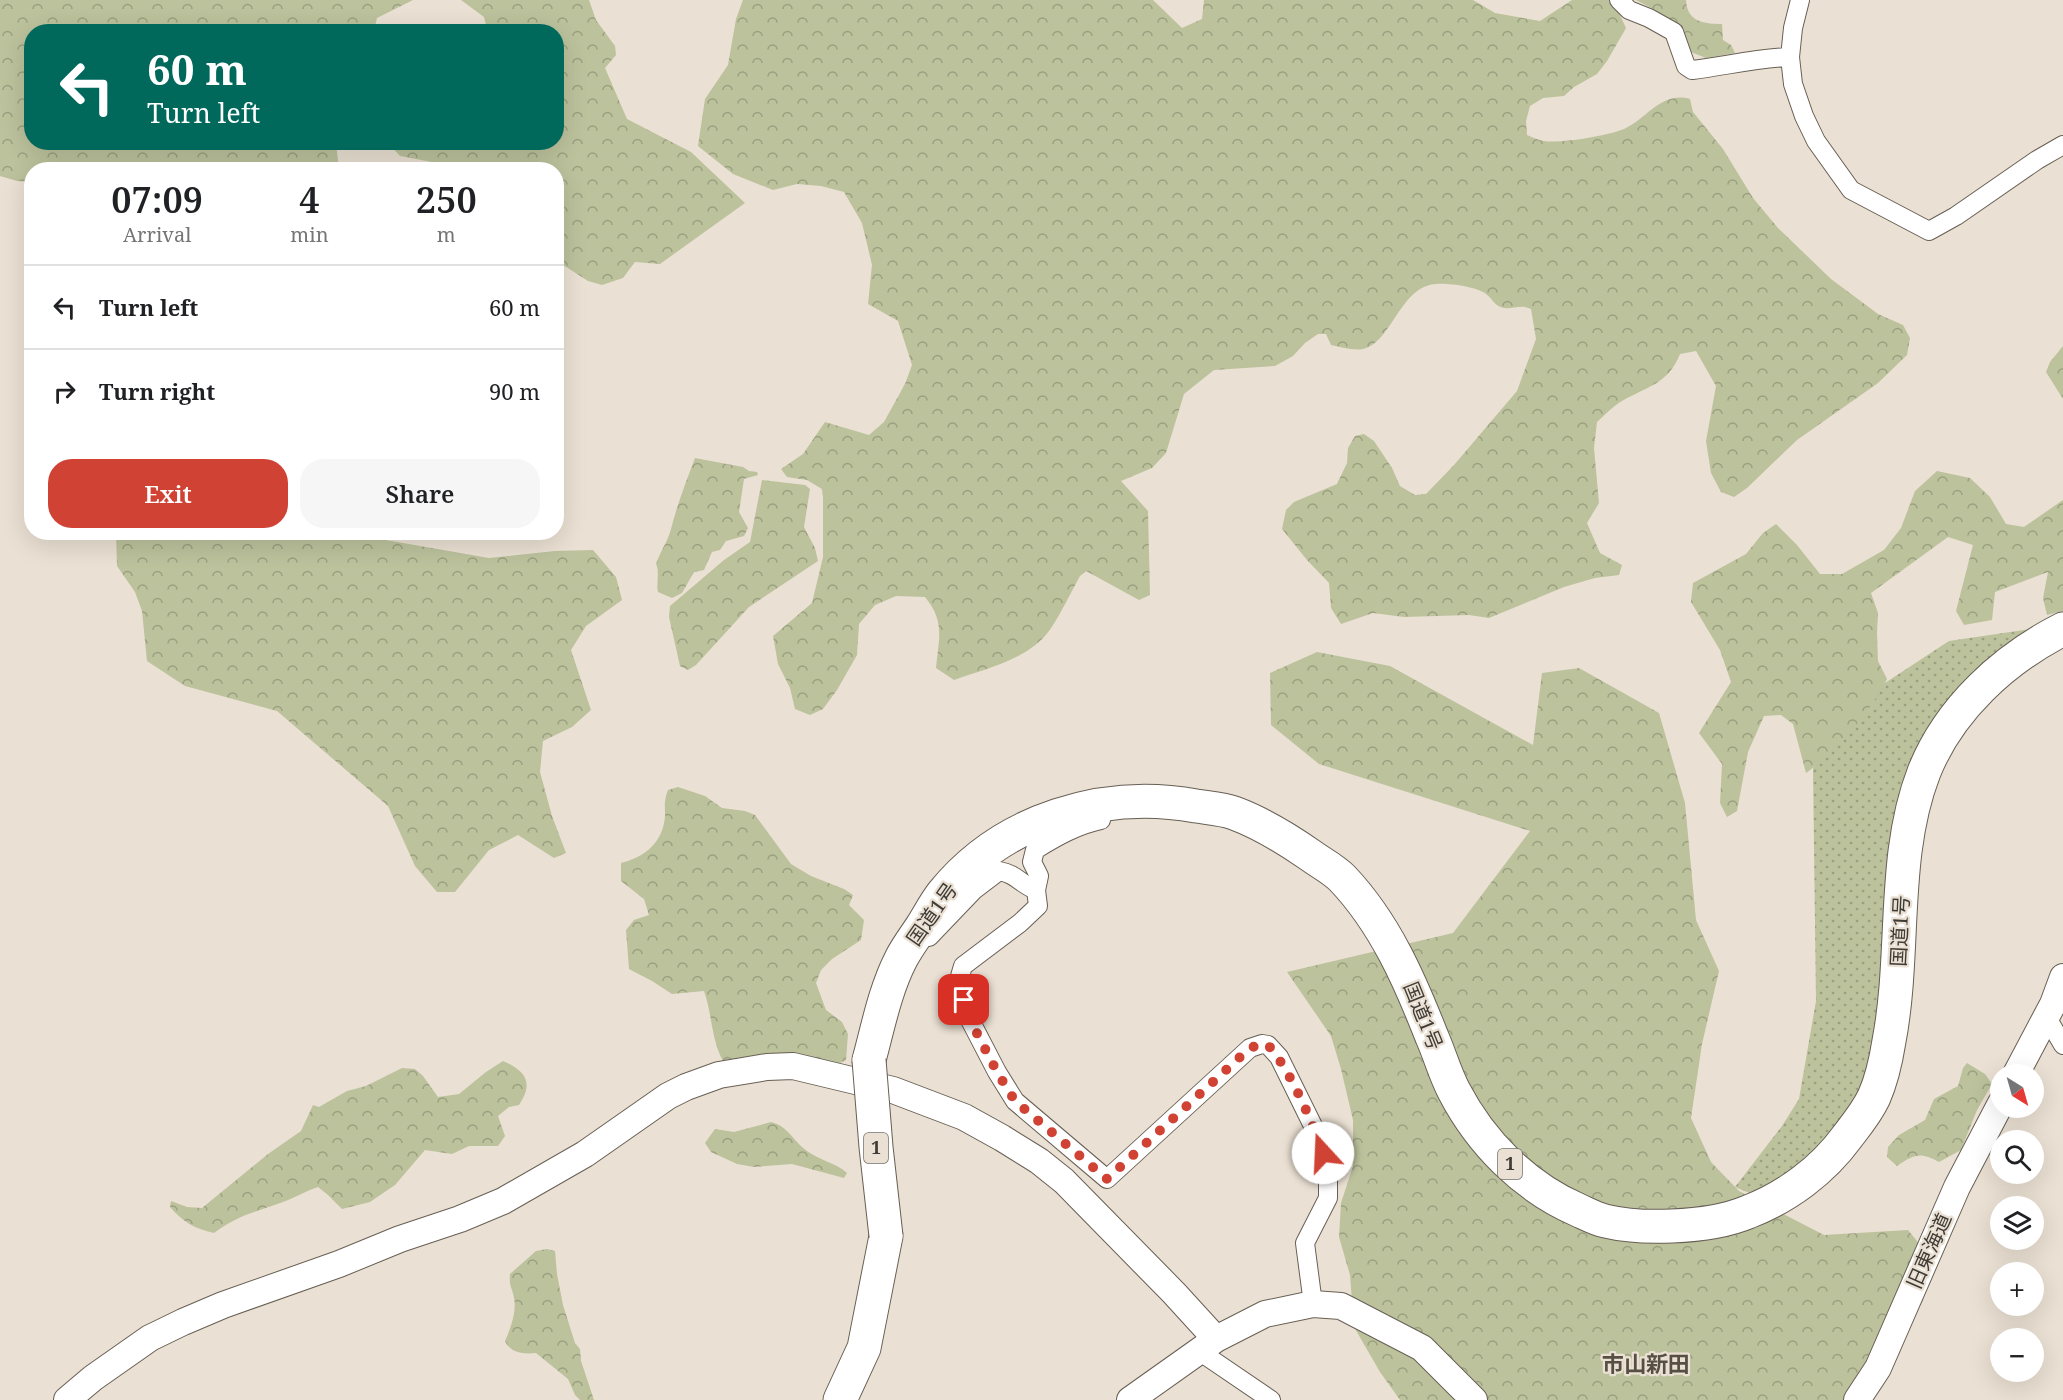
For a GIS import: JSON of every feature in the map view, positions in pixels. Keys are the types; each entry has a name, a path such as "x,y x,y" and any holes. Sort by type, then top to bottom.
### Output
{"highway":[{"name":"国道1号","path":"840,1400 864,1348 886,1236 869,1060 883,1008 900,960 940,896 962,872 996,844 1059,813 1143,801 1179,802 1233,812 1288,840 1340,876 1379,924 1409,980 1454,1092 1481,1133 1523,1177 1557,1201 1603,1221 1652,1227 1704,1225 1749,1212 1794,1188 1817,1171 1836,1152 1866,1112 1877,1091 1885,1064 1895,1009 1904,860 1923,776 1934,750 1950,724 1974,695 1998,672 2063,629"}],"street":[{"path":"1619,0 1629,10 1650,18 1674,32 1686,66 1692,70 1766,58 1790,57"},
{"path":"1800,0 1793,28 1790,57 1793,84 1816,141 1851,190 1929,231 1956,216 2037,160 2063,145"},
{"path":"1143,801 1124,816 1086,824 1056,837 1035,850 1032,862 1039,876 1036,890 1038,906 1020,923 963,966 958,983 969,1018 1015,1101 1107,1179 1250,1048 1262,1044 1268,1045 1279,1056 1317,1134 1328,1172 1328,1198 1305,1243 1313,1304"},
{"path":"883,1008 909,977 930,936 974,890 999,872 1011,873 1024,886 1036,890"},
{"path":"2021,1064 2063,977"},
{"path":"2046,1016 2063,1046"},
{"path":"67,1400 93,1378 150,1338 183,1322 503,1201 585,1154 668,1096 686,1087 719,1075 776,1066 793,1066 893,1090 964,1117 1039,1161 1092,1208 1174,1293 1208,1345 1271,1400"},
{"name":"旧東海道","path":"1857,1400 1878,1368 1957,1187 1993,1118"},
{"path":"1130,1400 1208,1345 1265,1314 1313,1304 1341,1306 1422,1348 1474,1400"}],"green space":[{"path":"0,0 413,0 377,18 376,24 24,24 24,150 337,150 338,162 24,162 24,182 0,176"},
{"path":"461,0 589,0 596,20 615,46 616,55 605,68 627,119 691,152 745,203 660,264 635,262 623,278 602,285 588,281 564,266 564,162 432,162 400,156 394,150 564,150 564,24 486,24 484,17"},
{"path":"743,0 1153,0 1182,28 1202,19 1204,0 1473,0 1495,13 1540,21 1572,0 1613,0 1626,28 1607,61 1597,74 1574,87 1564,96 1543,98 1530,106 1526,121 1527,135 1551,142 1598,136 1626,128 1663,102 1680,97 1690,99 1693,112 1723,149 1753,198 1778,228 1831,279 1878,314 1903,325 1910,338 1907,355 1878,383 1797,440 1747,488 1734,497 1721,492 1711,473 1706,441 1716,386 1696,351 1680,354 1670,372 1663,378 1619,403 1597,422 1594,448 1599,503 1587,523 1600,553 1622,565 1619,575 1595,578 1564,587 1489,618 1469,615 1404,617 1373,613 1341,624 1331,608 1329,583 1282,529 1286,510 1294,502 1337,484 1347,463 1348,448 1355,436 1364,434 1374,441 1392,468 1400,486 1415,495 1426,494 1517,391 1536,339 1531,309 1501,307 1486,294 1470,287 1437,284 1424,287 1405,303 1373,345 1363,349 1351,349 1331,345 1326,334 1318,334 1305,343 1293,356 1275,366 1214,370 1184,394 1166,453 1152,468 1121,481 1148,511 1150,595 1139,600 1086,571 1080,576 1049,631 1036,645 1014,658 954,680 936,668 938,622 936,614 925,597 896,596 875,605 859,624 857,655 823,709 810,715 795,709 790,688 778,664 773,636 812,603 823,557 823,497 822,489 807,480 787,477 781,469 803,454 825,422 869,435 884,422 905,384 912,365 898,321 868,304 872,265 862,223 844,192 821,186 797,184 773,190 733,174 698,146 705,99 728,65 736,19"},
{"path":"1636,0 1686,0 1693,17 1703,22 1722,24 1723,40 1731,45 1735,53 1706,58 1691,52 1680,28"},
{"path":"2063,346 2063,399 2046,372 2050,362"},
{"path":"695,458 743,467 757,472 758,475 744,479 739,512 748,528 744,536 726,541 720,550 712,552 704,570 694,572 682,593 672,598 658,592 656,564 670,533"},
{"path":"1937,471 1970,478 1990,497 2006,524 2024,527 2063,500 2063,611 2047,615 2043,598 2048,572 1995,592 1992,620 1964,625 1956,611 1973,545 1948,537 1871,593 1878,613 1878,661 1887,679 1862,717 1829,754 1806,773 1793,724 1781,715 1764,716 1748,752 1737,811 1727,817 1720,803 1722,764 1699,733 1731,682 1720,650 1691,602 1693,583 1746,554 1763,533 1776,524 1797,545 1820,574 1842,574 1884,550 1901,528 1915,491"},
{"path":"762,480 805,485 810,489 804,527 815,548 818,561 749,607 696,665 688,670 680,666 669,617 670,606 724,560 750,542"},
{"path":"116,540 386,540 489,558 555,551 593,550 616,577 622,600 586,626 571,650 591,710 572,727 543,741 540,772 552,816 566,853 554,858 518,835 489,850 455,892 437,892 415,866 388,806 277,711 185,686 147,661 142,611 135,592 117,566"},
{"path":"2038,628 1940,728 1887,1056 1842,1145 1769,1201 1735,1187 1782,1126 1799,1099 1816,1001 1813,768 1885,683 1949,641"},
{"path":"1317,652 1390,666 1533,745 1542,673 1579,668 1659,713 1685,803 1696,920 1719,971 1702,1044 1691,1118 1711,1162 1739,1191 1824,1235 1908,1230 1933,1261 1923,1301 1849,1400 1400,1400 1380,1372 1354,1327 1350,1275 1339,1237 1341,1203 1353,1166 1353,1120 1331,1036 1287,972 1453,933 1530,831 1319,764 1271,725 1270,673"},
{"path":"678,787 705,796 722,808 745,811 755,815 791,864 853,895 849,905 864,920 861,940 832,959 821,970 816,983 826,1010 842,1022 848,1034 846,1060 838,1064 766,1054 738,1062 723,1061 716,1044 704,991 672,994 629,969 626,930 634,920 649,915 644,899 621,881 621,863 643,854 659,838 664,823 668,790"},
{"path":"503,1061 517,1069 527,1084 524,1097 519,1105 509,1107 498,1116 505,1136 498,1146 469,1146 452,1154 425,1150 395,1185 370,1202 342,1209 318,1187 239,1218 214,1233 190,1224 170,1207 171,1201 187,1207 202,1208 268,1154 301,1131 313,1105 319,1107 347,1091 366,1086 402,1068 415,1069 438,1097 459,1094"},
{"path":"1967,1063 1985,1074 1990,1081 1990,1087 1977,1110 1961,1150 1939,1162 1918,1156 1897,1166 1887,1157 1888,1147 1899,1135 1925,1120 1934,1099 1958,1086 1963,1068"},
{"path":"771,1122 786,1130 807,1151 847,1173 844,1178 792,1164 754,1167 737,1164 711,1152 705,1143 715,1129 734,1132"},
{"path":"547,1249 555,1251 563,1305 575,1343 580,1349 581,1361 594,1400 580,1400 575,1395 568,1379 536,1353 514,1351 505,1341 515,1309 510,1274 536,1251"}],"district":[{"name":"市山新田","path":"1646,1364"}],"route":[{"path":"964,1000 969,1018 1015,1101 1107,1179 1250,1048 1262,1044 1268,1045 1279,1056 1317,1134 1323,1153"}]}
